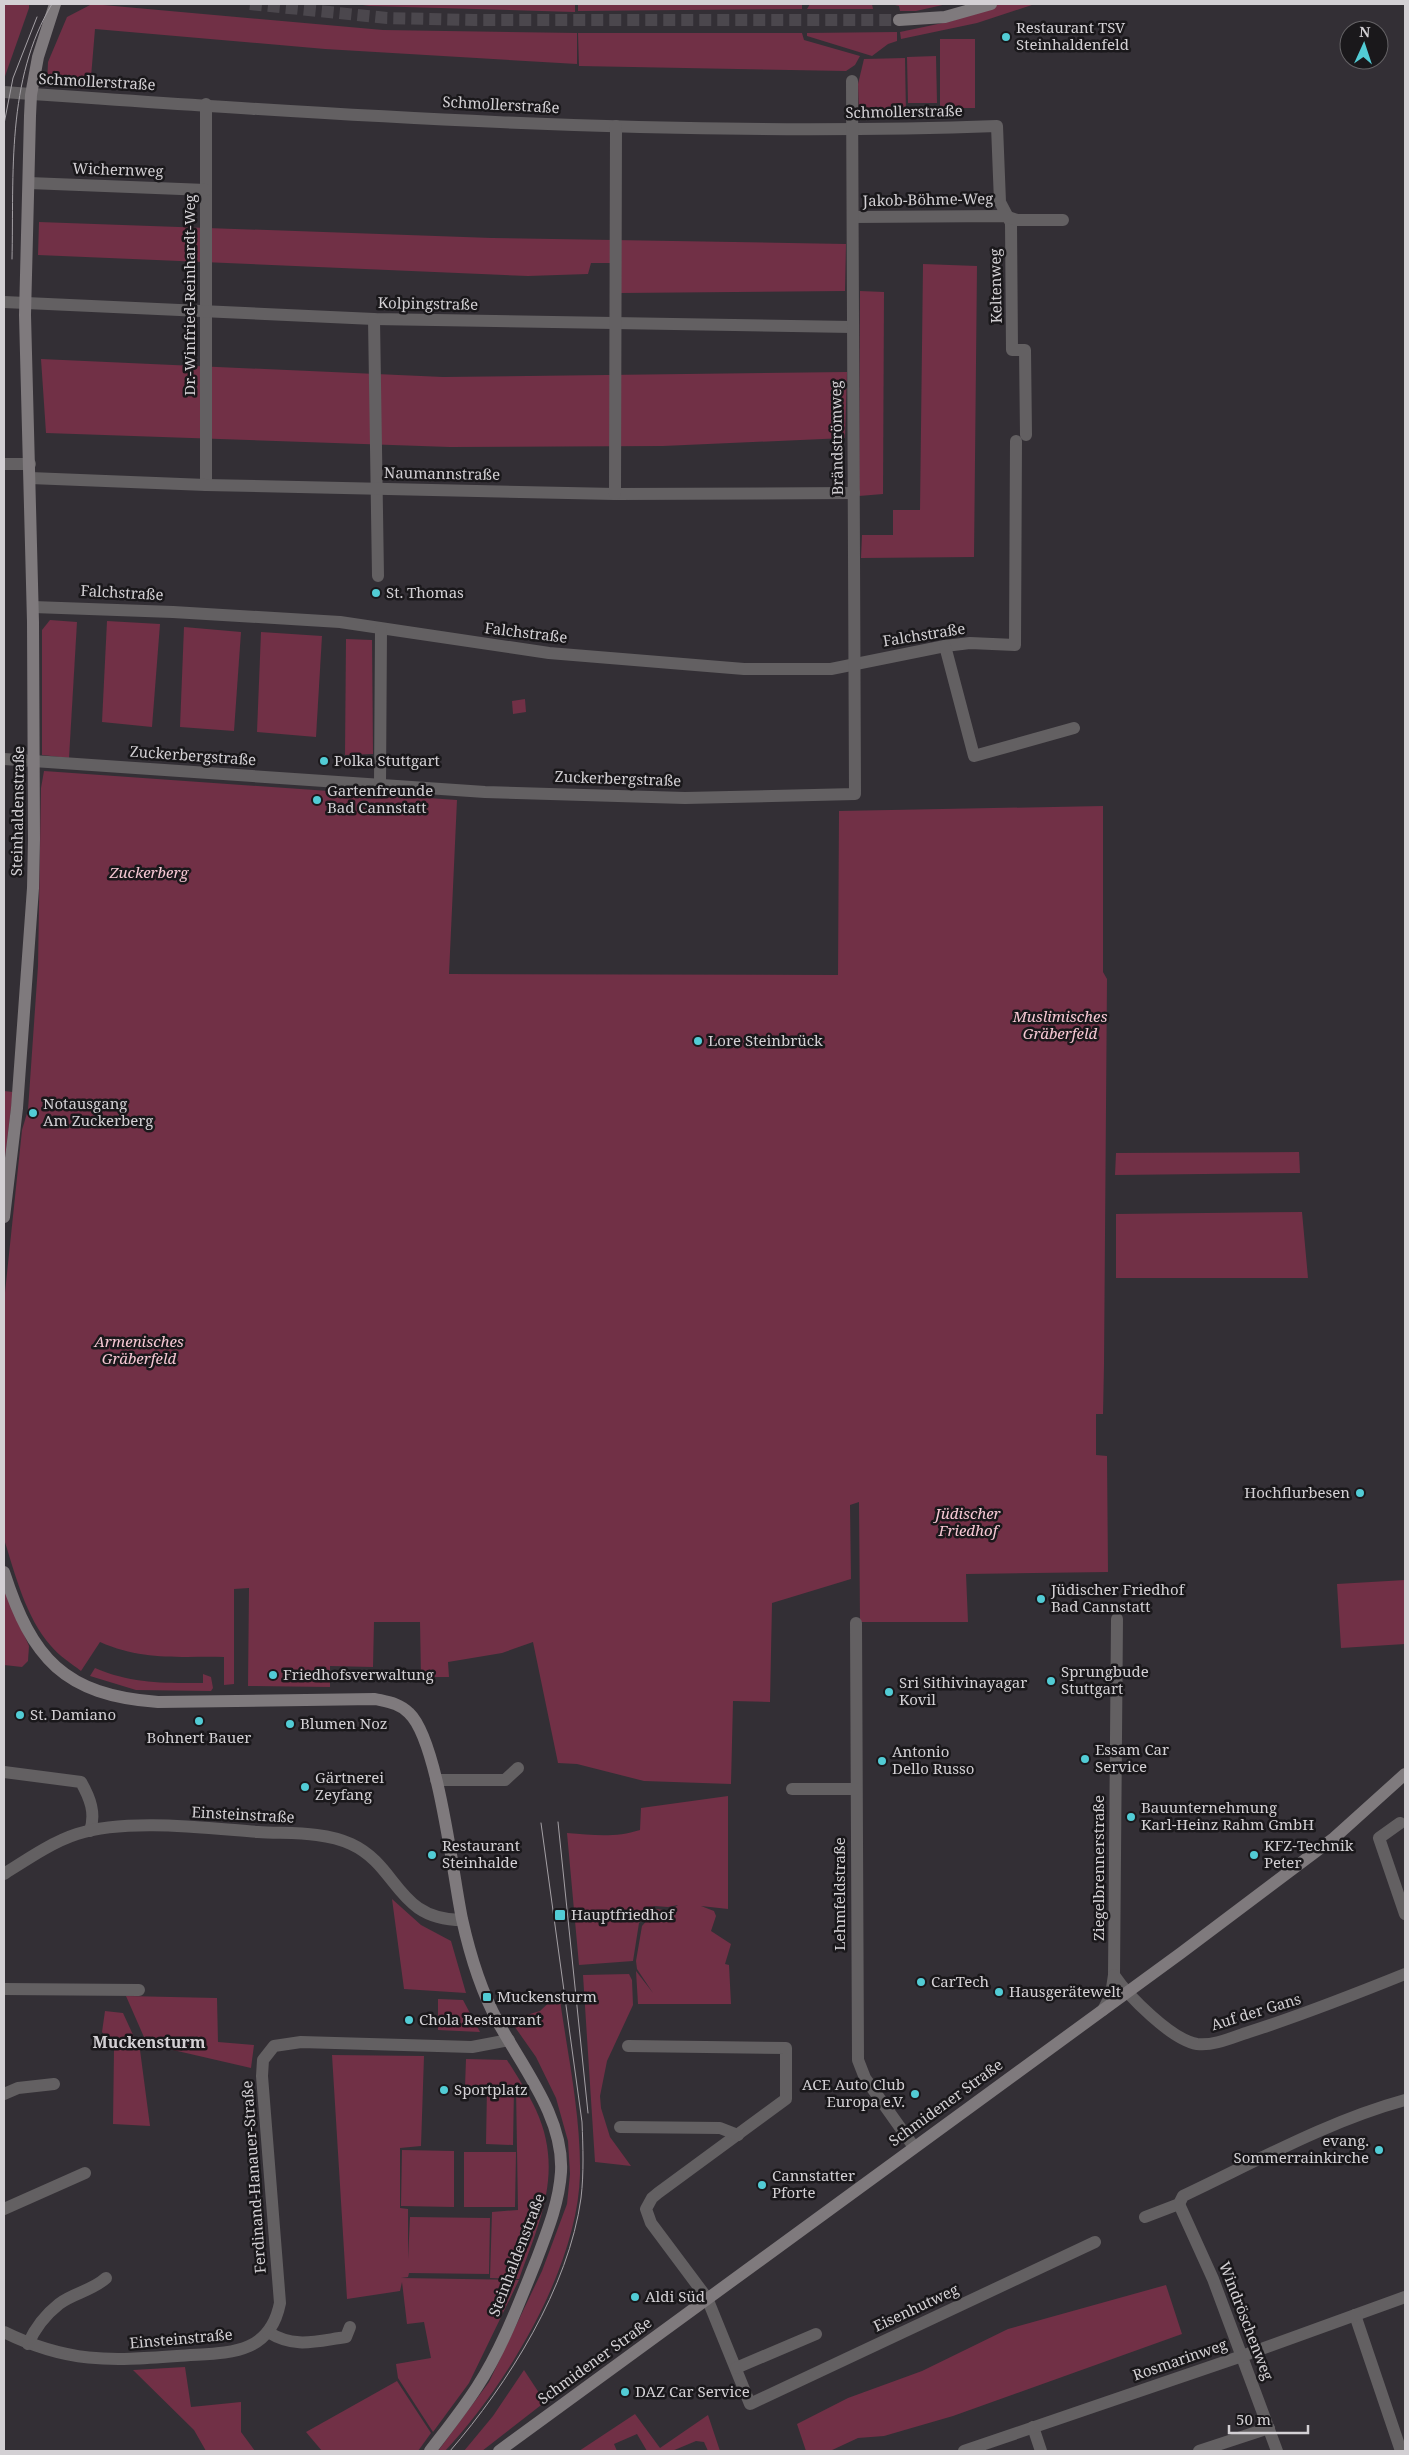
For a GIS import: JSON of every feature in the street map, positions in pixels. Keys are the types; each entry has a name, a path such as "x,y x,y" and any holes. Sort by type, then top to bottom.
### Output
{"street":[{"name":"Steinhaldenstraße","path":"4,1217 17,1108 31,926 35,761 26,302 31,94 38,57 55,4"},
{"path":"963,4 905,20 945,17 991,4"},
{"name":"Brändströmweg","path":"852,82 855,794"},
{"name":"Schmollerstraße","path":"4,92 616,126 853,130 997,126"},
{"name":"Dr.-Winfried-Reinhardt-Weg","path":"206,104 208,312 206,485"},
{"path":"615,494 616,126"},
{"name":"Keltenweg","path":"997,126 1000,202 1005,216 1011,224 1012,350 1025,350 1015,645"},
{"name":"Wichernweg","path":"29,183 206,190"},
{"name":"Jakob-Böhme-Weg","path":"853,217 1005,216 1017,220 1062,220"},
{"name":"Kolpingstraße","path":"4,302 374,319 852,327"},
{"path":"374,319 378,576"},
{"path":"4,464 30,464"},
{"name":"Naumannstraße","path":"30,478 206,485 615,494 854,493"},
{"name":"Falchstraße","path":"33,606 340,622 381,630 548,653 744,669 831,669 945,646 970,644 1015,645"},
{"path":"380,785 381,630"},
{"path":"945,646 974,756 1074,728"},
{"name":"Zuckerbergstraße","path":"4,759 485,792 685,798 855,794"},
{"name":"Steinhaldenstraße","path":"4,1572 16,1610 28,1634 48,1660 78,1683 93,1690 129,1700 158,1702 375,1699 396,1703 410,1714 419,1726 436,1780 462,1920 472,1960 498,2021 545,2105 556,2137 561,2171 558,2198 528,2280 492,2361 478,2386 430,2451"},
{"name":"Ziegelbrennerstraße","path":"1103,2010 1113,1990 1114,1975 1117,1619"},
{"name":"Lehmfeldstraße","path":"856,1623 858,2060 865,2078 914,2147"},
{"path":"436,1780 505,1780 518,1768"},
{"path":"4,1772 81,1782 90,1797 94,1820 90,1831"},
{"name":"Schmidener Straße","path":"499,2451 1129,1992 1334,1838 1405,1774"},
{"path":"792,1789 856,1789"},
{"path":"1400,1823 1379,1838 1405,1914"},
{"name":"Einsteinstraße","path":"4,1874 76,1834 120,1826 320,1836 351,1844 371,1856 414,1906 440,1919 462,1920"},
{"name":"Auf der Gans","path":"1129,1992 1164,2028 1182,2038 1199,2044 1214,2043 1300,2016 1405,1974"},
{"path":"1114,1975 1129,1992"},
{"path":"4,1990 139,1990"},
{"name":"Ferdinand-Hanauer-Straße","path":"268,2332 278,2314 280,2302 262,2060 274,2046 300,2042 472,2047 509,2040"},
{"path":"628,2046 786,2048 786,2099 658,2193 652,2198 646,2209 651,2223 707,2298 736,2368 816,2334"},
{"path":"4,2094 18,2088 54,2084"},
{"path":"1145,2217 1179,2204 1183,2196 1336,2124 1377,2108 1405,2100"},
{"path":"620,2127 720,2128 738,2135"},
{"path":"4,2210 85,2173"},
{"name":"Windröschenweg","path":"1179,2204 1214,2279 1276,2451"},
{"name":"Eisenhutweg","path":"736,2368 750,2404 1096,2242"},
{"path":"28,2344 35,2327 59,2304 96,2288 106,2278"},
{"name":"Rosmarinweg","path":"964,2451 1242,2356 1405,2297"},
{"path":"1355,2316 1402,2451"},
{"path":"268,2332 285,2342 306,2343 346,2337 350,2327"},
{"name":"Einsteinstraße","path":"4,2332 28,2344 74,2356 128,2360 236,2352 254,2344 268,2332"},
{"path":"1034,2427 1041,2451"},
{"path":"1200,2451 1269,2428"}],"green space":[{"path":"4,4 29,4 29,8 4,79"},
{"path":"92,4 383,30 577,33 577,64 325,49 95,29 90,89 47,86 48,62 67,17"},
{"path":"355,4 575,4 575,12 370,6"},
{"path":"578,4 802,4 802,9 578,11"},
{"path":"810,4 872,4 873,9 807,9"},
{"path":"891,4 947,4 916,11 900,11 899,6"},
{"path":"998,4 1035,4 977,23 901,39 900,32 952,21"},
{"path":"897,32 897,41 888,44 872,56 807,36 807,33"},
{"path":"578,33 802,33 804,40 860,56 855,65 846,71 579,66"},
{"path":"940,39 975,39 975,108 940,108"},
{"path":"936,56 937,103 908,103 907,57"},
{"path":"905,58 906,115 859,116 858,84 864,59"},
{"path":"39,222 492,238 846,244 845,291 621,293 620,263 591,263 588,274 528,276 38,255"},
{"path":"923,264 977,266 974,557 861,558 862,535 893,535 893,510 920,510"},
{"path":"860,291 884,292 883,494 859,496"},
{"path":"41,359 443,377 847,372 845,438 663,446 450,447 46,433"},
{"path":"50,620 77,622 69,758 42,755 42,630"},
{"path":"107,621 160,624 152,727 102,722"},
{"path":"184,627 241,632 234,731 180,727"},
{"path":"261,632 322,636 316,737 257,732"},
{"path":"346,639 372,640 373,754 345,755"},
{"path":"525,699 526,712 513,714 512,701"},
{"path":"44,771 457,800 449,974 838,975 839,811 1103,806 1103,972 1107,979 1104,1365 1103,1414 1096,1414 1096,1455 1107,1456 1108,1572 966,1574 968,1622 860,1622 859,1502 850,1505 851,1579 772,1603 770,1702 733,1701 731,1784 644,1781 577,1764 558,1763 533,1642 502,1653 448,1662 449,1677 421,1677 420,1622 374,1622 373,1667 330,1666 330,1687 248,1686 249,1588 234,1589 234,1684 224,1685 224,1657 146,1655 100,1642 81,1671 65,1659 42,1635 28,1609 4,1539 4,1302 22,1130 28,1110 38,966 41,788"},
{"path":"4,1091 13,1092 4,1166"},
{"path":"1299,1152 1300,1173 1115,1175 1116,1153"},
{"path":"1302,1212 1308,1278 1116,1278 1116,1214"},
{"path":"1405,1580 1405,1644 1341,1648 1337,1584"},
{"path":"4,1589 29,1646 28,1661 22,1667 4,1665"},
{"path":"95,1668 122,1677 148,1682 203,1683 203,1674 211,1677 213,1688 211,1691 136,1690 90,1676"},
{"path":"728,1796 728,1909 701,1906 714,1911 716,1916 711,1931 731,1944 725,1964 729,1965 731,2004 638,2004 636,1971 653,1993 637,1969 636,1961 642,1926 657,1909 669,1911 678,1905 668,1907 654,1906 639,1923 633,1961 579,1965 567,1833 604,1835 631,1833 640,1830 641,1808"},
{"path":"392,1899 421,1925 451,1941 466,1993 404,1989"},
{"path":"629,1974 632,1980 633,2005 607,2061 600,2096 601,2108 610,2137 631,2166 595,2162 583,1975"},
{"path":"559,1993 573,2083 580,2151 580,2174 576,2210 567,2247 553,2285 535,2323 514,2359 469,2424 445,2451 438,2451 489,2382 542,2271 567,2204 570,2174 568,2141 556,2098 536,2057 510,2020 540,2011"},
{"path":"126,1996 217,1998 218,2042 254,2045 251,2068 147,2044"},
{"path":"438,1999 463,2000 480,2032 438,2030"},
{"path":"105,2011 123,2013 140,2050 150,2126 113,2124 114,2049 102,2032"},
{"path":"332,2055 424,2056 421,2146 400,2148 400,2208 408,2209 408,2259 410,2217 490,2218 489,2274 409,2273 408,2277 401,2278 519,2280 469,2383 433,2432 398,2378 396,2364 431,2358 424,2322 407,2324 402,2282 400,2291 347,2299"},
{"path":"466,2059 507,2060 533,2104 544,2132 548,2154 546,2196 519,2279 490,2278 492,2212 518,2210 516,2088 514,2088 513,2145 486,2144 487,2087 465,2087"},
{"path":"402,2150 454,2151 454,2207 401,2206"},
{"path":"464,2152 516,2152 515,2207 464,2207"},
{"path":"1166,2285 1182,2334 953,2416 884,2436 858,2438 830,2451 806,2451 797,2424 848,2398 922,2371 1008,2329"},
{"path":"185,2367 191,2407 241,2402 241,2432 255,2451 206,2451 194,2430 133,2370"},
{"path":"524,2370 545,2402 482,2451 464,2451 493,2416"},
{"path":"397,2381 431,2433 418,2451 322,2451 306,2432"},
{"path":"635,2414 660,2448 708,2415 720,2451 708,2451 704,2442 696,2441 672,2451 647,2451 637,2434 614,2444 617,2451 579,2451"}],"tunnel":[{"path":"250,4 387,18 474,20 899,20"}],"tram line":[{"path":"12,259 13,161 15,128 20,96 27,64 37,33 52,4"},
{"path":"4,124 13,78 37,17"},
{"path":"558,1822 588,2113"},
{"path":"450,2451 493,2396 533,2333 564,2266 581,2198 583,2170 582,2122 541,1823"}],"place":[{"name":"Restaurant TSV Steinhaldenfeld","path":"1006,37"},
{"name":"St. Thomas","path":"376,593"},
{"name":"Polka Stuttgart","path":"324,761"},
{"name":"Gartenfreunde Bad Cannstatt","path":"317,800"},
{"name":"Lore Steinbrück","path":"698,1041"},
{"name":"Notausgang Am Zuckerberg","path":"33,1113"},
{"name":"Hochflurbesen","path":"1360,1493"},
{"name":"Jüdischer Friedhof Bad Cannstatt","path":"1041,1599"},
{"name":"Friedhofsverwaltung","path":"273,1675"},
{"name":"Sprungbude Stuttgart","path":"1051,1681"},
{"name":"Sri Sithivinayagar Kovil","path":"889,1692"},
{"name":"St. Damiano","path":"20,1715"},
{"name":"Bohnert Bauer","path":"199,1721"},
{"name":"Blumen Noz","path":"290,1724"},
{"name":"Essam Car Service","path":"1085,1759"},
{"name":"Antonio Dello Russo","path":"882,1761"},
{"name":"Gärtnerei Zeyfang","path":"305,1787"},
{"name":"Bauunternehmung Karl-Heinz Rahm GmbH","path":"1131,1817"},
{"name":"Restaurant Steinhalde","path":"432,1855"},
{"name":"KFZ-Technik Peter","path":"1254,1855"},
{"name":"Hauptfriedhof","path":"560,1915"},
{"name":"CarTech","path":"921,1982"},
{"name":"Hausgerätewelt","path":"999,1992"},
{"name":"Muckensturm","path":"487,1997"},
{"name":"Chola Restaurant","path":"409,2020"},
{"name":"Sportplatz","path":"444,2090"},
{"name":"ACE Auto Club Europa e.V.","path":"915,2094"},
{"name":"evang. Sommerrainkirche","path":"1379,2150"},
{"name":"Cannstatter Pforte","path":"762,2185"},
{"name":"Aldi Süd","path":"635,2297"},
{"name":"DAZ Car Service","path":"625,2392"}],"district":[{"name":"Muckensturm","path":"149,2042"}],"park label":[{"name":"Zuckerberg","path":"149,873"},
{"name":"Muslimisches Gräberfeld","path":"1060,1026"},
{"name":"Armenisches Gräberfeld","path":"139,1350"},
{"name":"Jüdischer Friedhof","path":"968,1522"}]}
